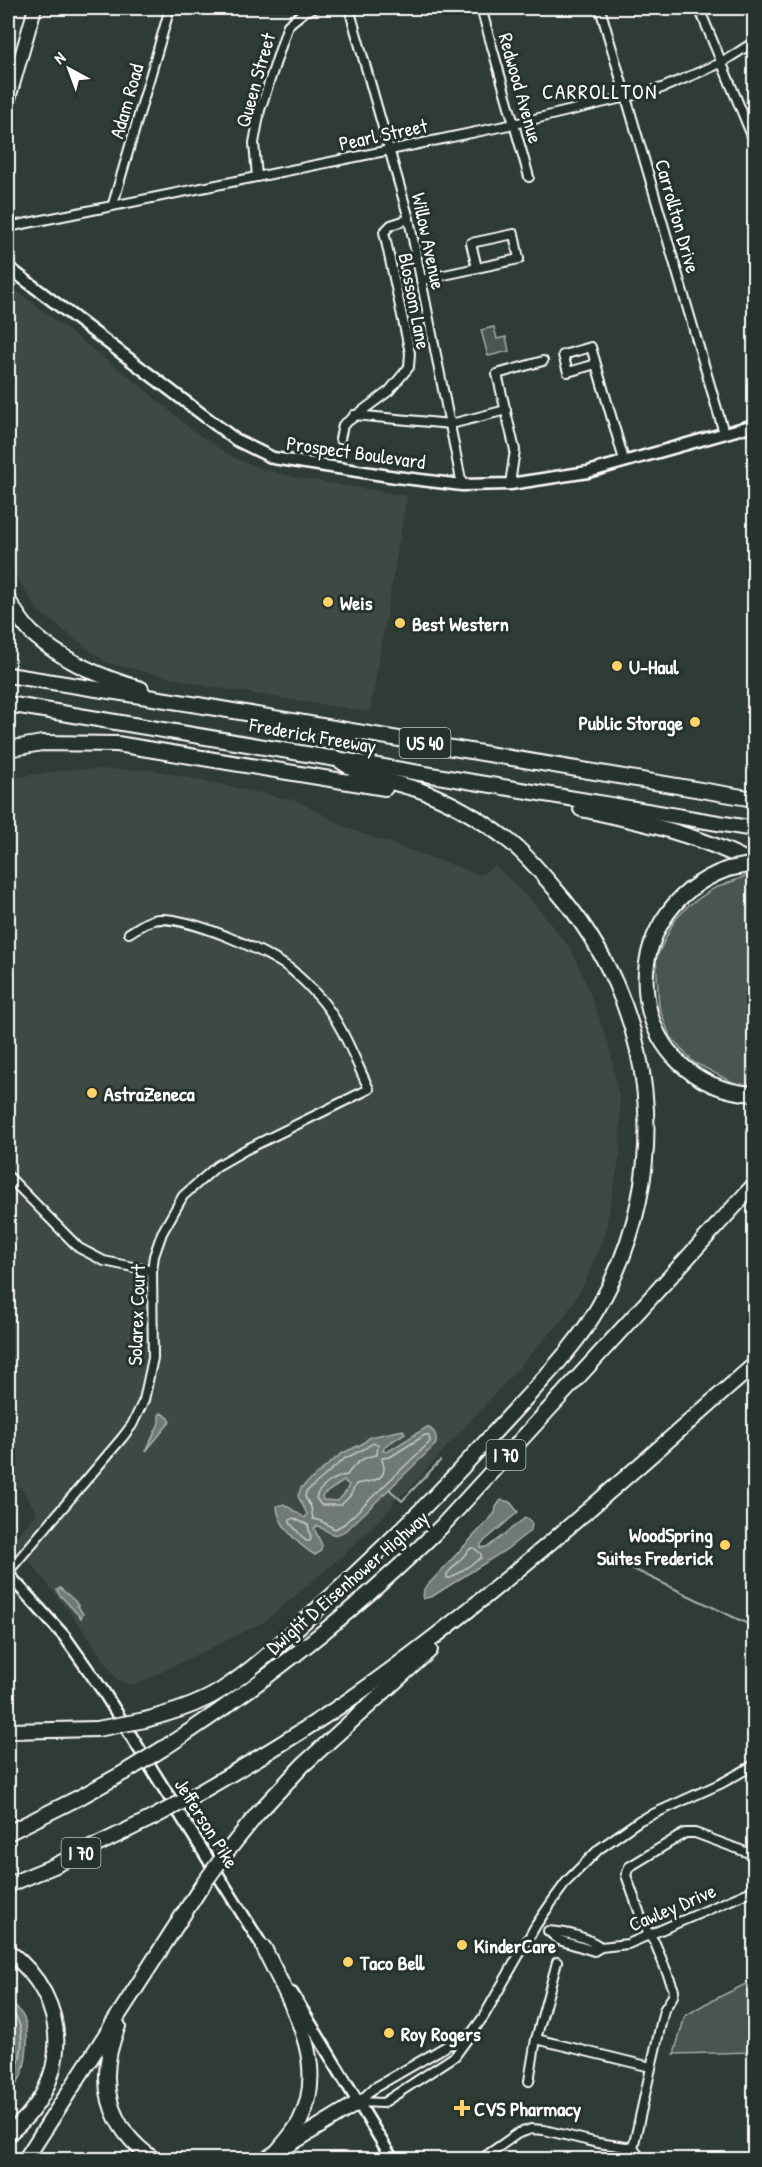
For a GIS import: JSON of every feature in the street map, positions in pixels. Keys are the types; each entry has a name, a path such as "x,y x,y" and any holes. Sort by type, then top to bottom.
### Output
{"highway":[{"path":"8,600 32,633 80,665 119,683 198,705"},
{"name":"Frederick Freeway","path":"8,675 754,799"},
{"name":"Frederick Freeway","path":"8,705 754,829"},
{"path":"8,749 42,743 117,744 393,789 422,798 477,825 534,863"},
{"path":"8,1731 97,1729 145,1720 197,1702 222,1690 276,1647 400,1532 442,1489 568,1351 598,1308 621,1260 637,1212 645,1157 647,1113 638,1048 629,1014 601,954 580,920 534,863 507,840 453,805 424,792 359,772 335,758"},
{"name":"US 40","path":"427,775 670,830 703,841 754,864"},
{"name":"US 40","path":"652,781 754,789"},
{"path":"754,864 728,869 696,884 678,900 663,918 649,951 645,974 647,998 657,1031 670,1051 687,1068 717,1086 740,1093 754,1094"},
{"name":"Dwight D Eisenhower Highway","path":"8,1833 82,1796 164,1748 255,1687 346,1615 442,1526 754,1185"},
{"name":"I 70","path":"8,1885 54,1866 195,1795 245,1767 348,1700 497,1587 754,1365"},
{"path":"25,2160 201,1887 258,1813 303,1765 497,1587"},
{"path":"222,1690 232,1689 346,1615"},
{"path":"264,1948 302,2029 311,2062 311,2078 305,2108 299,2123 269,2157"},
{"path":"8,1952 23,1963 44,1992 54,2018 57,2044 55,2063 42,2097 26,2118 8,2134"},
{"path":"141,1982 111,2043 106,2060 107,2076 109,2096 123,2130 134,2143 155,2160"},
{"path":"269,2157 359,2102"}],"main road":[{"path":"8,102 35,8"}],"street":[{"name":"Adam Road","path":"113,204 170,8"},
{"name":"Queen Street","path":"257,177 254,143 260,110 288,25 304,10 315,8"},
{"name":"Willow Avenue","path":"350,8 409,219 462,485"},
{"name":"Redwood Avenue","path":"481,8 529,177"},
{"name":"Carrollton Drive","path":"600,8 724,433"},
{"path":"699,8 754,141"},
{"name":"Pearl Street","path":"8,227 514,124 626,97 662,88 721,63 754,42"},
{"name":"Blossom Lane","path":"340,439 343,425 389,391 409,367 410,353 384,232 391,225 409,219"},
{"path":"421,280 477,268 519,259 514,234 471,243 477,268"},
{"name":"Prospect Boulevard","path":"8,267 236,440 273,458 462,485 510,484 588,472 754,425"},
{"path":"510,484 515,450 498,374 543,361"},
{"path":"596,364 624,460"},
{"path":"354,415 451,424 506,410"},
{"name":"Solarex Court","path":"8,1573 122,1438 132,1425 144,1400 153,1358 152,1271 154,1256 162,1233 183,1196 217,1166 369,1089 333,1016 319,997 292,971 268,955 235,940 174,920 153,920 129,933"},
{"path":"8,1176 79,1248 104,1261 152,1271"},
{"name":"Jefferson Pike","path":"8,1573 65,1637 103,1691 393,2160"},
{"path":"359,2102 383,2103 455,2056 462,2043 484,2016 536,1925 567,1881 593,1854 640,1820 754,1766"},
{"path":"633,2148 664,2010 674,1996 674,1990 655,1943 649,1935 626,1875 632,1864 685,1833 695,1833 754,1855"},
{"name":"Cawley Drive","path":"536,1925 548,1931 560,1932 593,1942 601,1947 628,1944 754,1890"},
{"path":"529,2081 536,2039 557,1962"},
{"path":"536,2039 651,2067"},
{"path":"359,2102 374,2088 450,2044 462,2043"},
{"path":"480,2160 517,2134 531,2129 633,2148 642,2160"}],"shaded area":[{"path":"8,284 147,391 191,429 232,457 263,469 294,477 407,496 370,712 211,687 107,663 39,612 8,565"},
{"path":"494,327 497,339 506,337 509,351 488,356 481,330"},
{"path":"73,769 152,770 298,801 352,830 481,875 495,865 538,908 572,951 609,1045 620,1103 620,1155 605,1233 585,1283 563,1319 406,1492 394,1501 392,1507 346,1553 264,1622 135,1685 116,1679 87,1635 13,1540 37,1513 22,1489 8,1483 8,778"},
{"path":"746,876 754,882 754,1084 738,1085 693,1062 670,1036 659,1007 656,958 674,921 689,905 713,889"},
{"path":"754,1980 754,2052 674,2054 685,2016"}],"water":[{"path":"161,1413 169,1418 170,1422 146,1451 159,1423"},
{"path":"427,1427 436,1436 436,1444 348,1529 336,1535 318,1526 314,1528 322,1545 320,1552 315,1555 290,1534 281,1520 277,1506 284,1504 305,1518 307,1514 298,1496 301,1488 341,1454 362,1444 370,1437 403,1430 405,1433 385,1446 383,1451 387,1452","holes":["344,1481 349,1485 338,1501 323,1500 324,1494"]},
{"path":"501,1500 510,1502 518,1512 481,1544 481,1548 489,1546 525,1518 529,1519 532,1524 531,1530 507,1549 433,1596 423,1599 424,1589 495,1513"},
{"path":"60,1588 75,1601 83,1614 81,1618 59,1594 57,1590"},
{"path":"8,2000 24,2018 27,2040 22,2074 8,2096"}],"waterway":[{"path":"389,1489 402,1501 440,1461"},
{"path":"611,1552 629,1567 754,1627"}],"place":[{"name":"Weis","path":"328,602"},
{"name":"Best Western","path":"400,623"},
{"name":"U-Haul","path":"617,666"},
{"name":"Public Storage","path":"695,722"},
{"name":"AstraZeneca","path":"92,1093"},
{"name":"WoodSpring Suites Frederick","path":"725,1545"},
{"name":"KinderCare","path":"462,1945"},
{"name":"Taco Bell","path":"348,1962"},
{"name":"Roy Rogers","path":"389,2033"},
{"name":"CVS Pharmacy","path":"462,2108"}],"district":[{"name":"CARROLLTON","path":"600,91"}]}
